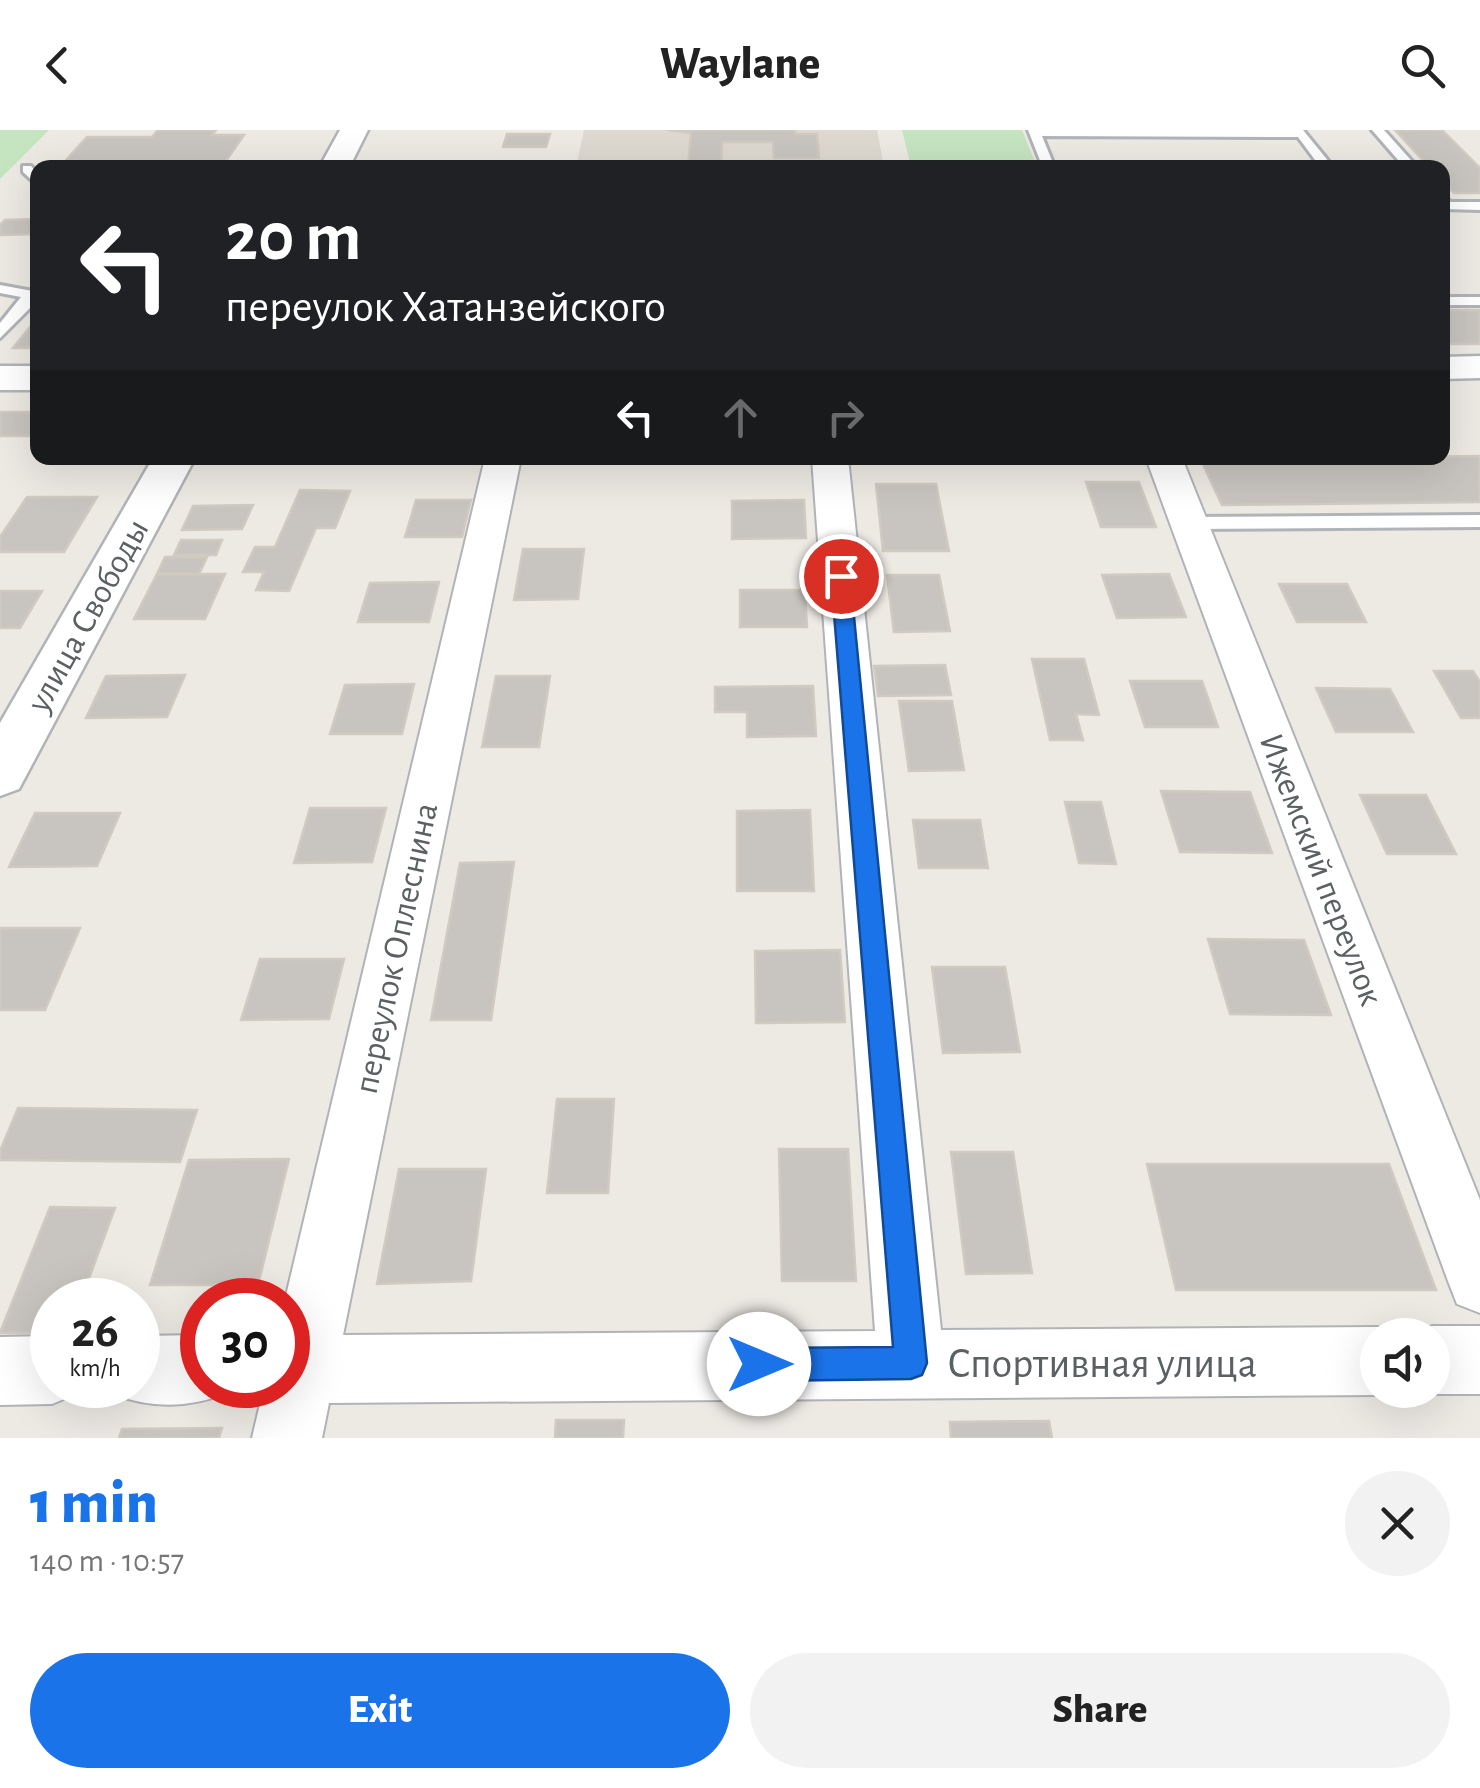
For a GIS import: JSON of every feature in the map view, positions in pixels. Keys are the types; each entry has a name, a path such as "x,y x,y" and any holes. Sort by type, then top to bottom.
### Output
{"street":[{"path":"338,160 354,130"},
{"path":"1450,368 1480,368"},
{"path":"0,378 30,378"},
{"name":"улица Свободы","path":"0,773 170,465"},
{"name":"переулок Оплеснина","path":"310,1303 501,465"},
{"path":"831,465 911,1363"},
{"name":"Ижемский переулок","path":"1167,465 1480,1280"},
{"path":"1450,1360 1480,1360"},
{"name":"Спортивная улица","path":"310,1369 1360,1361"},
{"path":"0,1371 30,1370"},
{"name":"переулок Оплеснина","path":"287,1438 290,1408"}],"lane":[{"path":"1378,130 1405,160"},
{"path":"1046,160 1034,131 1301,133 1322,160"},
{"path":"27,169 30,173"},
{"path":"1450,205 1480,206"},
{"path":"0,289 30,295"},
{"path":"0,333 30,300"},
{"path":"1450,302 1480,301"},
{"path":"1189,523 1480,520"}],"shaded area":[{"path":"584,130 877,130 883,160 578,160"}],"green space":[{"path":"0,130 49,130 0,179"},
{"path":"902,130 1022,130 1034,160 909,160"}],"building":[{"path":"158,130 216,130 212,135 244,135 227,160 66,160 87,137 152,137"},
{"path":"668,130 795,130 795,134 817,134 819,158 774,158 773,142 722,142 721,160 689,160 691,133"},
{"path":"1395,130 1442,130 1480,168 1480,193 1454,193 1450,189 1450,160 1423,160"},
{"path":"507,134 550,134 546,147 503,147"},
{"path":"30,219 30,234 0,235 0,225 5,220"},
{"path":"1450,310 1480,310 1480,344 1450,344"},
{"path":"30,327 30,348 13,348"},
{"path":"0,412 30,412 30,436 0,436"},
{"path":"1450,456 1480,456 1480,502 1222,505 1203,465 1450,465"},
{"path":"1086,482 1139,482 1156,527 1101,527"},
{"path":"876,484 936,484 949,551 883,551"},
{"path":"300,490 350,491 335,528 316,528 289,591 256,590 264,572 243,572 255,547 275,547"},
{"path":"27,497 97,497 64,552 0,552 0,537"},
{"path":"416,500 471,500 462,537 405,537"},
{"path":"804,500 806,538 732,539 732,501"},
{"path":"253,505 242,529 182,530 193,506"},
{"path":"181,540 222,540 216,555 174,555"},
{"path":"523,549 584,549 578,599 514,600"},
{"path":"165,557 207,557 199,574 157,574"},
{"path":"157,574 225,574 205,619 134,619"},
{"path":"1169,574 1186,617 1117,618 1102,575"},
{"path":"887,575 939,575 950,631 894,632"},
{"path":"439,582 429,622 358,622 370,583"},
{"path":"1279,584 1347,584 1366,622 1297,622"},
{"path":"740,590 805,590 807,627 740,627"},
{"path":"0,591 42,591 20,628 0,628"},
{"path":"1032,659 1084,659 1099,715 1076,714 1083,740 1050,740"},
{"path":"945,665 951,695 878,696 874,666"},
{"path":"1434,671 1473,671 1480,682 1480,718 1461,718"},
{"path":"185,675 167,717 86,718 106,676"},
{"path":"496,676 550,676 539,747 482,747"},
{"path":"1130,681 1202,681 1218,727 1145,727"},
{"path":"414,684 402,734 330,734 345,685"},
{"path":"813,686 816,736 747,737 747,712 715,712 715,687"},
{"path":"1316,688 1390,689 1413,732 1336,732"},
{"path":"899,701 952,701 964,770 909,771"},
{"path":"1161,791 1250,792 1272,853 1180,852"},
{"path":"1360,795 1426,795 1456,854 1387,854"},
{"path":"1065,802 1101,802 1116,864 1079,863"},
{"path":"310,808 386,808 372,862 294,863"},
{"path":"810,810 814,891 737,891 737,811"},
{"path":"35,813 120,813 97,866 9,867"},
{"path":"913,820 980,820 988,868 919,868"},
{"path":"514,862 491,1020 431,1020 460,863"},
{"path":"0,928 80,928 45,1010 0,1010"},
{"path":"1208,939 1304,940 1331,1015 1230,1014"},
{"path":"840,950 845,1022 756,1023 755,951"},
{"path":"260,959 344,959 329,1019 241,1020"},
{"path":"932,967 1005,967 1020,1052 943,1053"},
{"path":"557,1099 614,1099 608,1193 547,1193"},
{"path":"18,1108 197,1110 180,1162 0,1160"},
{"path":"779,1149 848,1149 856,1281 782,1281"},
{"path":"951,1152 1013,1152 1032,1273 966,1274"},
{"path":"289,1159 260,1278 180,1278 180,1285 160,1285 160,1278 152,1278 189,1160"},
{"path":"1147,1164 1389,1164 1436,1290 1176,1290"},
{"path":"399,1169 486,1169 471,1281 377,1284"},
{"path":"50,1207 115,1208 89,1278 30,1278 30,1333 0,1333"},
{"path":"556,1420 624,1420 623,1438 555,1438"},
{"path":"1049,1421 1052,1438 951,1438 950,1422"},
{"path":"222,1428 219,1438 119,1438 122,1429"}],"route":[{"path":"759,1364 911,1363 841,576"}]}
